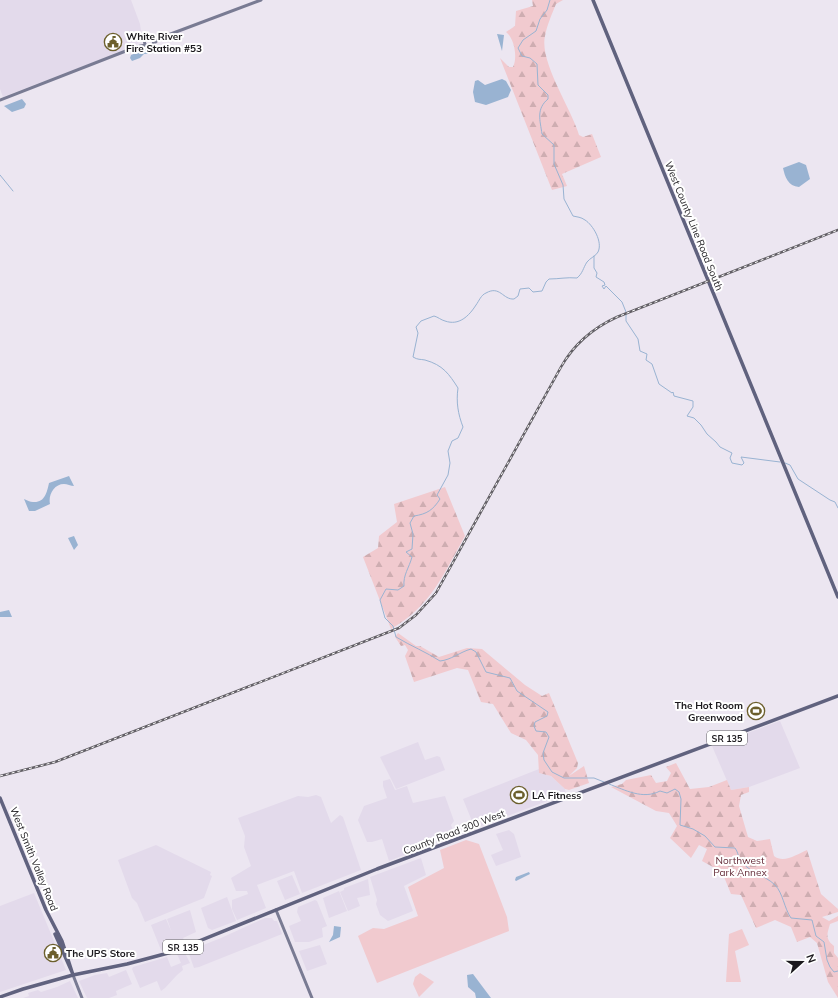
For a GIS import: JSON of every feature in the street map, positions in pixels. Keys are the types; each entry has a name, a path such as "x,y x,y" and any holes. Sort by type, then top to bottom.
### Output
{"main road":[{"path":"0,100 136,47 146,45 151,46 160,38 261,0"},
{"name":"West County Line Road South","path":"593,0 838,596"},
{"path":"136,47 148,38 160,38"},
{"path":"152,38 153,44"},
{"path":"145,40 146,45"},
{"name":"County Road 300 West","path":"73,975 123,965 161,955 377,869 838,696"},
{"name":"West Smith Valley Road","path":"0,798 53,926 58,943 82,998"},
{"path":"276,910 312,998"},
{"name":"SR 135","path":"0,997 73,975"}],"shaded area":[{"path":"0,0 131,0 140,24 142,38 137,44 112,55 3,97 0,89"},
{"path":"780,721 800,768 749,787 731,790 712,746"},
{"path":"418,742 425,760 437,756 440,757 445,770 396,789 380,757"},
{"path":"539,769 539,773 551,776 565,789 566,794 478,827 474,826 463,799"},
{"path":"390,779 395,790 407,786 413,803 445,796 454,821 451,825 455,835 389,861 382,839 367,842 358,820 364,806 387,798 383,781"},
{"path":"316,795 321,797 331,823 340,815 343,817 361,870 302,893 294,871 257,885 266,908 237,920 232,909 232,900 248,894 247,891 236,891 231,878 251,866 244,847 245,836 238,818 298,796 308,797"},
{"path":"509,830 514,834 521,857 496,866 491,855 503,850 496,834"},
{"path":"156,845 211,872 210,875 212,876 204,898 145,922 137,903 132,898 118,860"},
{"path":"421,858 426,875 404,886 413,911 388,921 380,915 370,877"},
{"path":"292,875 300,894 285,900 277,881"},
{"path":"368,879 370,895 357,898 360,906 348,911 340,892 344,890 344,888"},
{"path":"339,891 347,911 329,918 323,898"},
{"path":"34,893 66,970 0,992 0,906"},
{"path":"227,897 236,921 212,930 208,928 201,908"},
{"path":"315,900 317,901 327,926 322,928 323,937 309,942 295,942 289,926 301,921 297,912 298,907"},
{"path":"190,910 196,932 183,938 185,942 161,950 151,925 166,919 172,933 167,919"},
{"path":"265,918 272,918 274,921 277,921 282,934 194,968 188,951"},
{"path":"320,945 327,964 307,971 299,951"},
{"path":"181,952 182,954 185,953 190,963 182,966 183,970 165,988 161,991 157,981 140,988 132,969 133,967 167,957 171,967 181,963 177,954"},
{"path":"126,970 132,984 116,991 117,995 109,998 87,998 79,981 95,975 107,973 109,977"},
{"path":"70,981 78,998 23,998 29,996 28,993 38,990 41,992"}],"green space":[{"path":"532,0 563,0 556,4 547,28 544,47 551,72 579,135 583,137 592,134 601,157 562,174 567,186 552,190 500,58 509,67 513,67 515,53 513,43 506,32 515,26 516,11 533,6"},
{"path":"445,487 465,536 435,588 426,600 405,620 391,629 363,557 378,548 379,536 397,522 394,504"},
{"path":"398,633 416,646 420,646 439,657 467,648 482,649 525,685 542,696 549,693 578,763 577,768 569,776 584,766 589,783 569,790 565,789 551,776 539,773 538,755 526,740 511,733 493,704 481,702 468,670 457,668 414,682 405,656 408,650 405,645 401,646 395,637"},
{"name":"Northwest Park Annex","path":"676,763 690,789 709,787 727,780 731,790 749,787 749,792 741,795 739,806 748,837 757,841 770,839 774,856 786,859 807,850 821,894 838,909 838,912 822,917 829,921 838,916 838,921 830,924 828,939 834,946 834,953 838,958 838,998 828,982 817,943 810,937 797,942 791,927 775,920 756,928 741,895 731,894 722,872 702,861 707,849 699,845 691,858 670,838 677,826 669,813 656,811 611,787 622,784 626,780 651,775 656,783 667,781 671,773 666,767"},
{"path":"466,840 479,844 507,917 509,931 377,983 358,936 373,928 384,929 418,916 408,887 444,868 440,850"},
{"path":"742,929 749,945 735,951 741,982 726,982 729,934"},
{"path":"420,973 434,982 419,997 413,984 415,977"}],"water":[{"path":"497,34 504,35 502,51"},
{"path":"149,49 150,54 144,54 140,58 132,61 130,58 131,55"},
{"path":"502,79 506,81 511,90 508,97 486,105 475,102 473,92 475,81 478,80 485,85"},
{"path":"22,99 26,104 24,108 12,112 4,106"},
{"path":"799,162 806,165 810,179 799,187 790,183 786,178 783,168"},
{"path":"69,476 74,486 60,484 52,491 50,504 35,511 29,511 24,499 32,502 40,501 45,496 49,483"},
{"path":"74,536 78,545 74,550 68,538"},
{"path":"9,610 12,617 0,617 0,612"},
{"path":"529,872 530,874 516,881 515,880 516,877"},
{"path":"334,926 341,927 340,937 329,942 333,935"},
{"path":"473,974 491,998 476,998 475,993 468,987 467,975"}],"waterway":[{"path":"550,0 547,10 540,19 536,31 523,40 518,48 522,56 530,58 537,64 538,85 548,95 548,99 540,111 540,124 542,134 554,145 554,164 563,185 564,199 573,216 584,219 591,226 598,239 598,252 587,262 577,278 549,279 542,291 533,292 529,288 520,289 518,296 514,299 510,299 498,292 491,291 483,295 470,313 459,321 444,321 434,316 421,321 416,327 418,333 413,357 431,362 441,367 452,378 458,388 458,408 463,427 458,438 452,441 448,451 450,463 448,475 437,495 440,499 429,511 414,516 410,523 413,534 412,549 406,552 412,557 405,575 404,586 398,590 386,589 380,600 385,618 393,626 396,637 440,661 471,649 476,652 486,672 510,678 517,691 548,712 547,716 535,722 534,726 536,731 546,732 549,737 543,753 544,760 552,772 564,778 594,778 604,782"},
{"path":"0,175 13,191"},
{"path":"594,256 594,268 597,273 596,277 604,282 605,285 602,286 604,289 606,286 622,302 626,312 626,321 638,339 640,351 647,354 646,360 652,364 659,384 672,393 673,392 674,396 693,401 693,407 687,416 694,418 720,447 732,453 730,458 732,463 742,465 744,463 741,457 780,462"},
{"path":"785,463 790,465 798,479 835,502 838,508"},
{"path":"609,784 634,793 647,795 660,791 667,793 675,789 679,792 681,799 680,825 693,829 705,836 715,847 735,848 740,859 747,867 778,888 791,918 812,920 816,936 824,942 827,960 830,967 834,972 838,971"}],"railway":[{"path":"0,776 55,762 399,628 416,615 436,593 561,367 578,344 600,326 617,317 838,230"}],"place":[{"name":"White River Fire Station #53","path":"113,42"},
{"name":"The Hot Room Greenwood","path":"756,711"},
{"name":"LA Fitness","path":"519,795"},
{"name":"The UPS Store","path":"53,953"}]}
